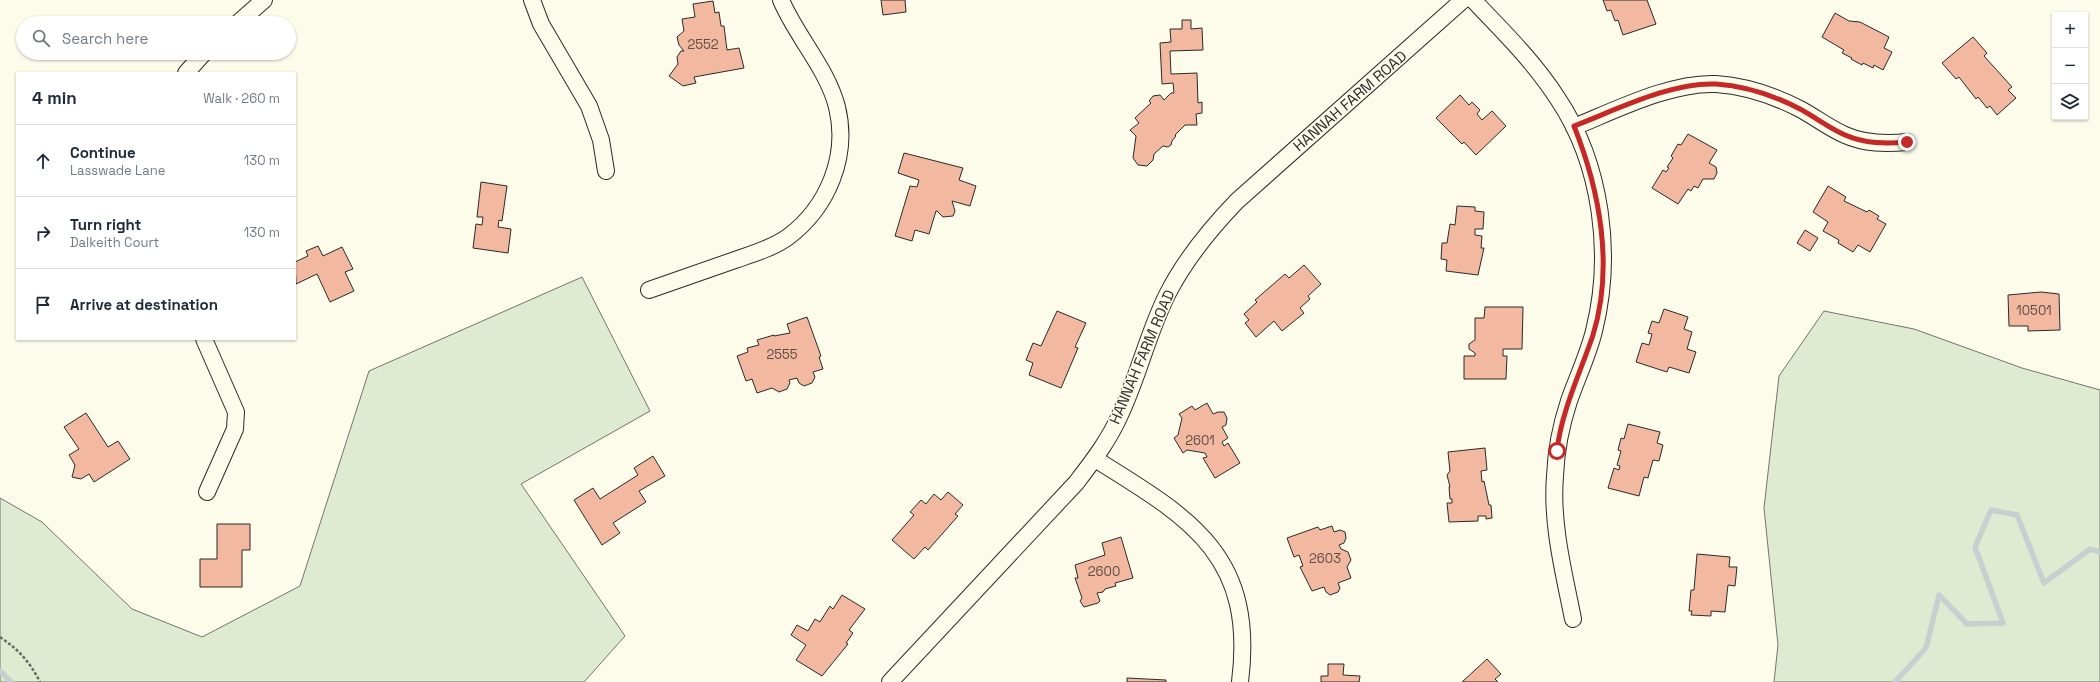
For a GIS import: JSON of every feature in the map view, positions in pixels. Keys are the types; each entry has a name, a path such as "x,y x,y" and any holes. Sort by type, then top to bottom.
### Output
{"street":[{"path":"246,16 264,0"},
{"path":"532,0 541,24 589,106 601,140 606,171"},
{"path":"650,290 755,253 787,237 814,212 832,182 838,162 842,140 837,106 825,78 781,0"},
{"name":"HANNAH FARM ROAD","path":"890,682 1066,495 1095,458 1120,414 1168,293 1187,261 1209,230 1237,200 1463,0"},
{"path":"1473,0 1502,30 1558,98 1574,126 1588,159 1595,194 1602,238 1603,276 1601,300 1593,333 1569,403 1558,446 1554,478 1558,537 1573,619"},
{"path":"187,72 198,60"},
{"path":"1574,126 1666,92 1692,86 1715,84 1738,87 1767,95 1800,109 1845,135 1865,141 1885,144 1907,142"},
{"path":"204,340 236,412 235,429 207,492"},
{"path":"1095,458 1144,489 1188,522 1206,539 1221,559 1232,582 1240,615 1244,646 1240,682"}],"path":[{"path":"0,637 16,648 32,667 40,682"}],"green space":[{"path":"582,277 650,411 521,484 625,636 584,682 0,682 0,498 42,522 132,609 202,637 300,586 369,371"},
{"path":"1824,311 1914,329 2022,368 2100,390 2100,682 1774,682 1778,645 1764,508 1779,376"}],"building":[{"path":"881,0 905,0 906,12 883,15"},
{"path":"1603,0 1647,0 1656,24 1623,35 1618,20 1615,21 1611,10 1607,11"},
{"path":"713,1 715,13 719,12 721,26 724,26 727,50 739,48 744,68 694,77 696,83 683,86 669,76 678,64 677,57 681,51 684,51 679,45 677,37 684,31 682,19 695,17 693,4"},
{"path":"1835,13 1849,21 1860,22 1889,37 1884,48 1892,52 1883,70 1874,65 1873,68 1863,63 1862,65 1842,53 1844,50 1822,37"},
{"path":"1182,20 1191,20 1191,29 1202,28 1203,50 1170,51 1171,74 1197,73 1198,103 1202,102 1202,113 1196,114 1197,125 1185,125 1175,135 1176,136 1171,145 1168,147 1163,146 1154,154 1153,160 1147,166 1138,165 1133,158 1136,136 1130,130 1139,123 1135,118 1151,103 1149,101 1153,96 1160,95 1164,100 1171,93 1174,93 1173,83 1162,84 1160,43 1171,42 1170,29 1182,29"},
{"path":"1973,37 1987,53 1984,56 2012,87 2008,90 2016,98 1997,115 1990,106 1987,108 1978,97 1976,99 1959,77 1956,79 1942,63"},
{"path":"1460,95 1469,105 1472,102 1480,110 1477,114 1482,120 1492,111 1506,126 1476,155 1464,142 1462,144 1436,118"},
{"path":"1688,134 1717,150 1709,163 1716,167 1717,173 1714,179 1703,179 1698,188 1694,186 1691,191 1688,189 1678,204 1652,188 1663,170 1666,172 1669,168 1667,167 1673,158 1671,156 1678,144 1681,145"},
{"path":"904,153 963,168 959,180 976,186 970,206 952,201 955,211 953,216 943,217 936,211 929,234 915,230 912,241 895,236 910,186 917,187 919,180 898,173"},
{"path":"481,182 507,186 502,221 499,220 498,227 511,229 508,253 473,248 476,224 482,225 483,217 477,217"},
{"path":"1828,186 1846,197 1844,201 1867,212 1869,210 1879,216 1877,219 1886,224 1870,252 1858,245 1853,252 1838,243 1839,240 1823,231 1828,222 1813,212"},
{"path":"1457,206 1475,207 1475,211 1484,212 1483,229 1475,229 1475,235 1482,236 1481,248 1484,248 1478,275 1446,271 1447,260 1441,259 1442,243 1447,243 1450,224 1455,225"},
{"path":"1805,230 1818,238 1810,251 1797,243"},
{"path":"318,246 323,256 342,247 353,269 345,272 354,291 330,302 317,274 296,284 296,262 308,256 306,251"},
{"path":"1304,265 1321,284 1308,296 1310,299 1300,308 1304,313 1282,331 1274,321 1256,337 1245,323 1249,320 1244,314 1257,302 1255,300 1285,274 1289,278"},
{"path":"2041,292 2059,294 2060,330 2028,331 2028,326 2009,326 2008,295"},
{"path":"1485,307 1523,307 1522,349 1503,349 1503,356 1507,356 1506,379 1464,379 1464,356 1475,356 1475,353 1469,349 1469,344 1475,340 1475,318 1484,318"},
{"path":"1664,309 1688,317 1684,329 1692,332 1687,349 1696,352 1689,373 1669,367 1667,372 1636,362 1642,343 1649,345 1652,334 1648,333 1652,321 1659,323"},
{"path":"1057,311 1086,323 1075,347 1078,348 1061,388 1029,375 1033,363 1026,360 1033,343 1041,346"},
{"path":"807,317 821,356 819,357 823,369 813,372 815,377 812,383 804,386 799,383 797,378 789,380 790,383 787,389 779,392 772,388 757,393 752,379 746,381 737,356 748,352 747,348 759,345 757,340 774,335 790,333 787,324"},
{"path":"1207,403 1213,414 1224,412 1227,418 1226,425 1222,427 1228,438 1222,442 1224,446 1228,443 1240,463 1215,478 1203,458 1207,457 1205,453 1187,450 1183,453 1174,438 1178,435 1182,418 1179,414 1192,406 1195,410"},
{"path":"86,413 108,447 118,441 130,459 94,482 89,474 81,479 72,477 75,465 69,455 79,449 64,427"},
{"path":"1628,424 1660,432 1657,443 1663,445 1659,461 1653,460 1648,478 1644,477 1639,496 1608,488 1614,468 1619,470 1620,466 1617,465 1621,451 1618,450 1621,438 1624,439"},
{"path":"1485,448 1487,470 1481,471 1482,482 1484,481 1489,505 1491,505 1492,518 1486,519 1486,516 1478,516 1478,521 1449,522 1447,503 1452,503 1452,499 1450,499 1450,487 1447,475 1450,471 1448,452"},
{"path":"653,456 665,476 639,491 646,502 613,523 620,533 602,545 574,500 593,488 600,499 638,475 634,468"},
{"path":"948,492 963,505 955,514 958,516 928,550 925,547 914,559 892,540 914,515 910,512 921,500 926,504 934,494 941,500"},
{"path":"217,524 250,524 250,550 242,550 242,587 200,587 200,559 217,559"},
{"path":"1332,526 1334,532 1340,530 1345,532 1346,538 1344,543 1339,545 1341,549 1348,552 1351,560 1347,567 1351,578 1338,583 1340,588 1338,592 1330,595 1326,592 1324,587 1312,591 1300,567 1303,566 1299,555 1294,557 1287,538 1318,527 1320,530"},
{"path":"1121,537 1133,578 1115,583 1116,586 1097,593 1100,601 1084,607 1080,601 1082,598 1075,578 1078,578 1075,565 1105,555 1102,543"},
{"path":"1697,554 1730,557 1729,567 1737,567 1735,586 1728,585 1725,612 1711,611 1711,616 1691,615 1692,611 1689,611 1691,590 1694,590"},
{"path":"842,595 865,609 849,630 853,633 846,643 848,644 822,676 796,660 806,645 791,635 797,625 808,631 815,619 820,622 830,606 833,609"},
{"path":"1487,659 1501,674 1495,679 1498,682 1462,682"},
{"path":"1328,664 1344,664 1343,675 1360,676 1359,682 1321,682 1321,676 1328,676"},
{"path":"1127,678 1166,680 1166,682 1127,682"}],"waterway":[{"path":"1895,682 1926,648 1939,595 1967,624 2003,623 1975,547 1991,510 2017,515 2044,583 2090,549 2100,552"},
{"path":"0,671 11,682"}],"route":[{"path":"1557,451 1569,403 1593,333 1601,300 1603,276 1602,238 1595,194 1588,159 1574,126 1666,92 1692,86 1715,84 1738,87 1767,95 1800,109 1845,135 1865,141 1885,144 1907,142"}]}
